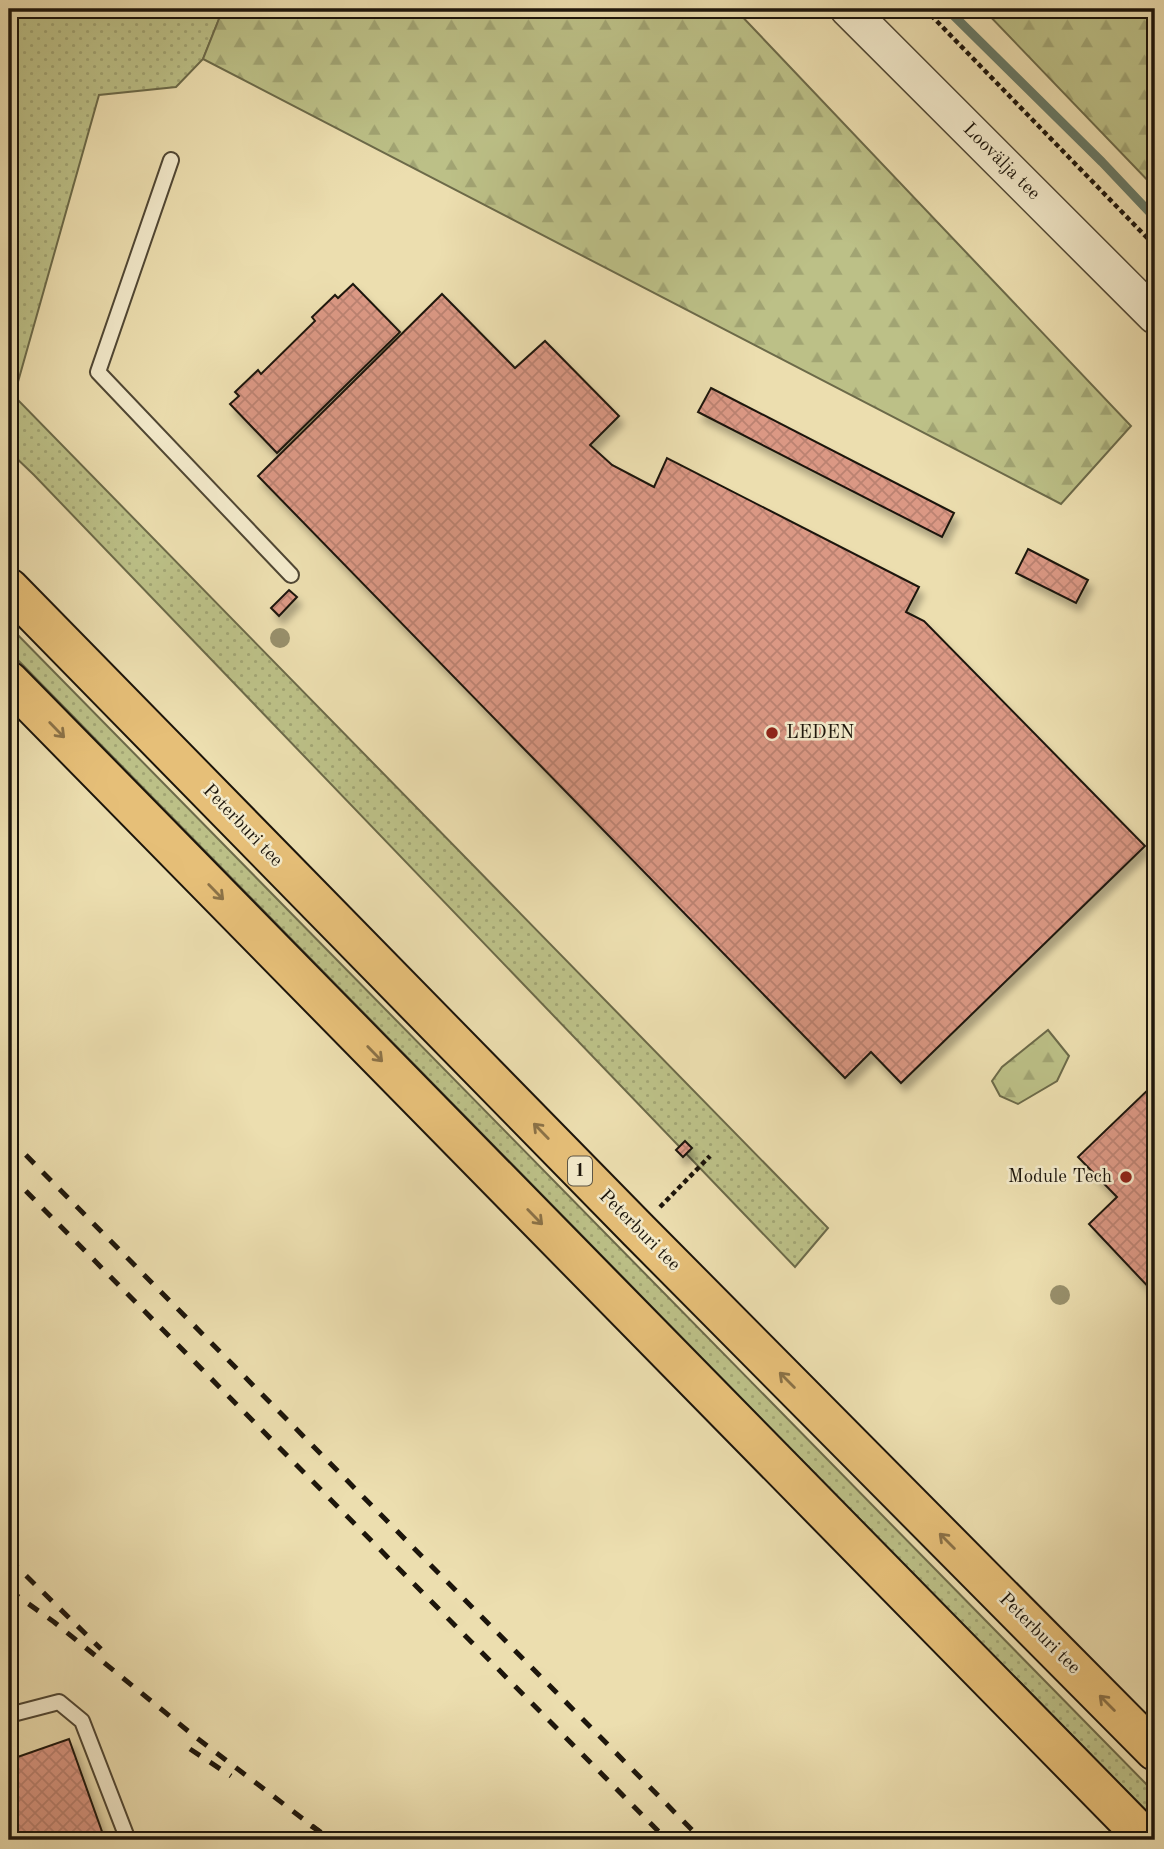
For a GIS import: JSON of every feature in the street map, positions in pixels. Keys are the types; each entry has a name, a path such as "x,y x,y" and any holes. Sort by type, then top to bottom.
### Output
{"highway":[{"name":"Peterburi tee","path":"9,588 638,1230 1155,1751"},
{"path":"9,681 1147,1840"}],"street":[{"name":"Loovälja tee","path":"848,9 1155,316"}],"lane":[{"path":"171,160 98,372 291,575"},
{"path":"9,1715 59,1702 82,1721 128,1840"}],"path":[{"path":"925,9 1155,246"},
{"path":"638,1230 710,1156"}],"green space":[{"path":"9,9 223,9 203,59 176,87 99,95 14,396 828,1228 795,1267 9,451"},
{"path":"223,9 735,9 1131,426 1061,504 203,59"},
{"path":"983,9 1155,9 1155,188"},
{"path":"9,626 1155,1793 1155,1820 9,651"},
{"path":"1048,1030 1069,1056 1057,1081 1018,1104 1000,1096 992,1081 1002,1067"}],"building":[{"path":"353,284 400,332 277,453 230,404 239,396 235,392 258,370 261,374 315,321 312,317 335,295 338,298"},
{"name":"LEDEN","path":"442,294 515,368 545,341 619,416 590,445 612,465 654,487 667,458 919,587 906,612 924,621 1145,846 901,1083 871,1052 845,1078 258,476"},
{"path":"711,388 954,513 942,537 698,412"},
{"path":"1028,549 1088,580 1076,603 1016,573"},
{"path":"289,590 297,597 279,616 271,608"},
{"name":"Module Tech","path":"1155,1083 1155,1294 1089,1224 1117,1197 1078,1157"},
{"path":"685,1141 692,1148 683,1157 676,1150"},
{"path":"69,1739 105,1840 9,1840 9,1760"}],"waterway":[{"path":"947,9 1155,218"}],"railway":[{"path":"9,1138 702,1840"},
{"path":"9,1174 667,1840"},
{"path":"9,1559 101,1649"},
{"path":"9,1590 54,1622 193,1735 319,1831"},
{"path":"190,1749 231,1776"},
{"path":"311,1826 333,1840"}],"place":[{"name":"LEDEN","path":"772,733"},
{"name":"Module Tech","path":"1126,1177"}]}
